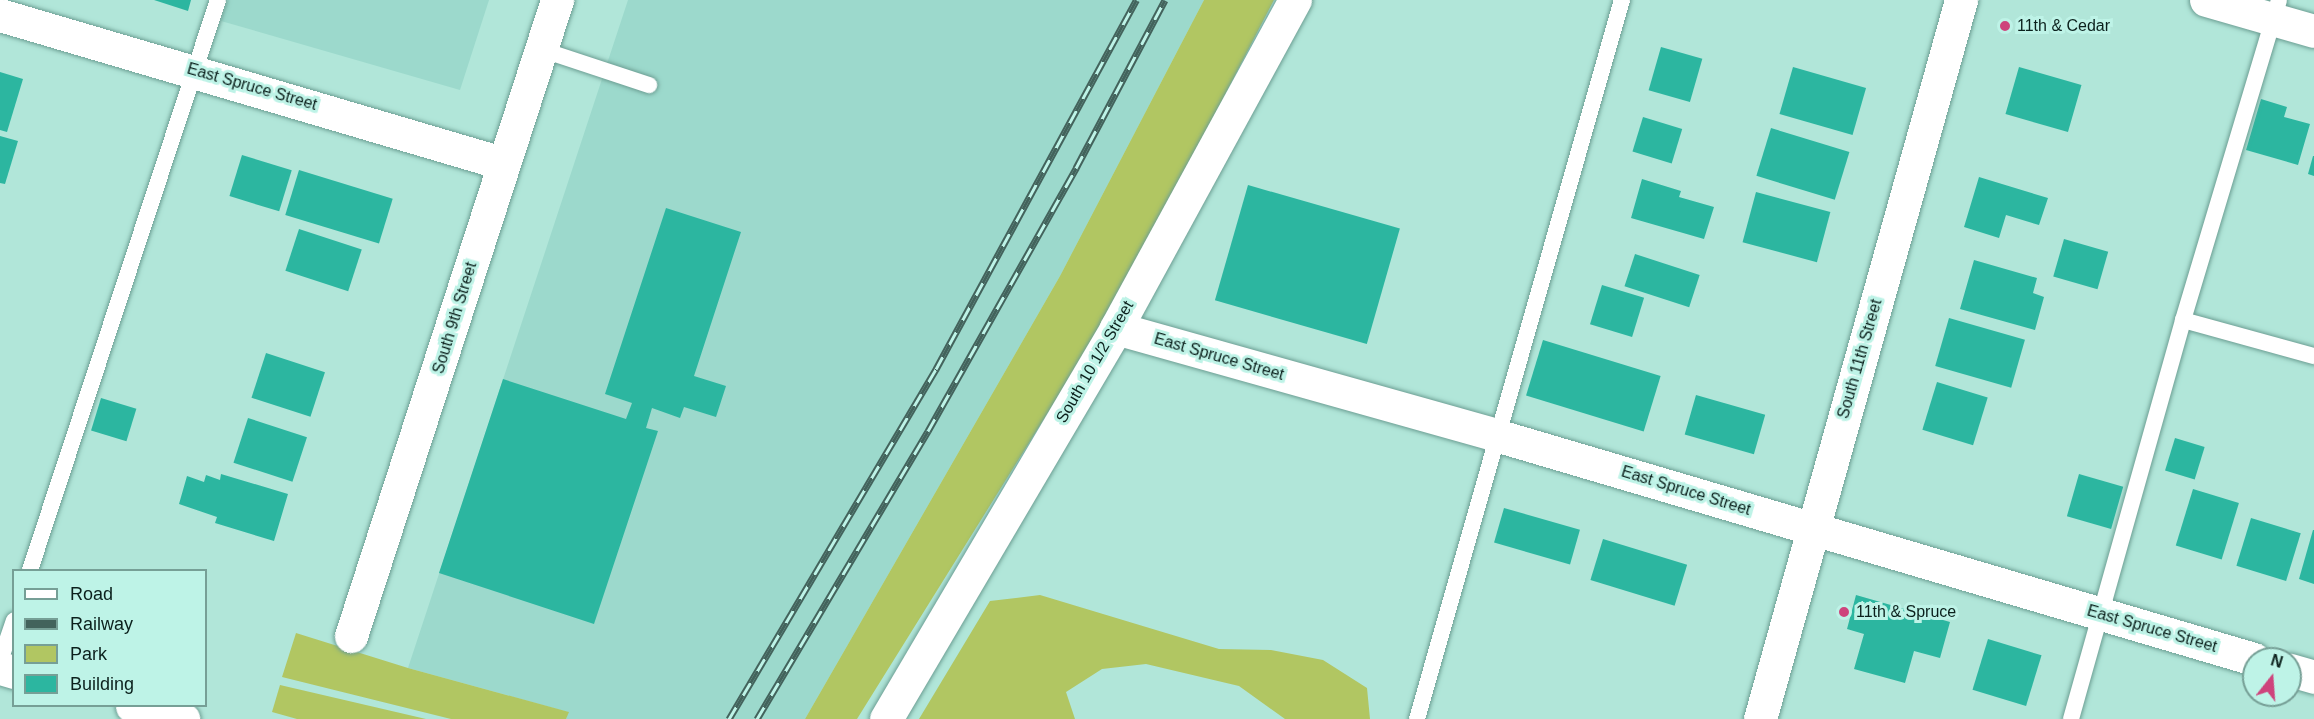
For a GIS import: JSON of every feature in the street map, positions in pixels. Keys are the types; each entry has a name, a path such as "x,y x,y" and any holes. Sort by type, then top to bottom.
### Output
{"street":[{"name":"South 9th Street","path":"351,636 502,163 557,0"},
{"name":"South 10 1/2 Street","path":"886,719 1116,328 1295,0"},
{"name":"South 11th Street","path":"1760,719 1961,0"},
{"path":"2206,0 2276,9 2314,31"},
{"name":"East Spruce Street","path":"0,15 197,71 502,163"},
{"name":"East Spruce Street","path":"1116,328 1499,436 2242,655"},
{"path":"139,707 183,719"}],"lane":[{"path":"30,569 197,71 218,0"},
{"path":"1417,719 1623,0"},
{"path":"2071,719 2183,320 2276,9"},
{"path":"540,49 649,85"},
{"path":"2183,320 2314,356"},
{"path":"0,660 12,626"}],"shaded area":[{"path":"228,0 489,0 460,90 221,21"},
{"path":"628,0 1204,0 1060,276 805,719 566,719 568,712 408,668"}],"green space":[{"path":"1204,0 1274,0 1123,292 857,719 805,719 1060,276"},
{"path":"1040,595 1219,649 1271,650 1323,660 1367,688 1370,719 1285,719 1239,686 1146,664 1102,669 1066,692 1075,719 919,719 990,601"},
{"path":"296,633 408,668 569,712 566,719 451,719 282,677"},
{"path":"280,685 426,719 297,719 272,712"}],"building":[{"path":"154,0 191,0 188,11"},
{"path":"1661,47 1702,59 1690,102 1649,90"},
{"path":"1793,67 1866,88 1853,135 1779,114"},
{"path":"2019,67 2081,85 2068,132 2005,114"},
{"path":"0,72 23,79 7,132 0,130"},
{"path":"2261,99 2287,107 2284,117 2310,124 2298,165 2246,150"},
{"path":"1643,117 1682,129 1672,163 1632,151"},
{"path":"1771,128 1849,152 1835,200 1756,176"},
{"path":"0,136 18,141 5,184 0,183"},
{"path":"242,155 292,170 279,211 229,196"},
{"path":"2314,156 2314,176 2308,174"},
{"path":"299,170 393,199 379,244 285,215"},
{"path":"1979,177 2048,198 2039,225 2006,215 1999,238 1964,227"},
{"path":"1642,179 1681,191 1679,197 1714,207 1704,239 1631,218"},
{"path":"1248,185 1400,229 1367,344 1215,300"},
{"path":"1756,192 1830,212 1817,262 1743,242"},
{"path":"666,208 741,232 694,376 726,386 716,417 684,407 680,418 652,408 646,428 658,431 594,624 439,573 503,379 626,419 632,403 605,394"},
{"path":"299,229 362,249 348,291 285,271"},
{"path":"2064,239 2108,252 2097,289 2053,276"},
{"path":"1635,254 1700,275 1689,307 1624,286"},
{"path":"1974,260 2037,278 2033,293 2044,297 2035,330 1960,309"},
{"path":"1602,285 1644,298 1632,337 1590,324"},
{"path":"1949,318 2025,340 2011,388 1935,366"},
{"path":"1543,340 1661,376 1644,431 1526,395"},
{"path":"266,353 325,372 310,417 251,398"},
{"path":"1937,382 1988,397 1973,445 1922,430"},
{"path":"1696,395 1765,415 1754,454 1685,434"},
{"path":"101,398 136,409 126,441 91,431"},
{"path":"248,418 307,437 292,482 233,463"},
{"path":"2175,438 2205,447 2195,480 2165,471"},
{"path":"221,474 288,494 274,541 215,523 217,517 179,504 187,476 204,482 206,475 220,480"},
{"path":"2079,474 2123,487 2111,529 2067,516"},
{"path":"2193,489 2239,503 2222,559 2176,545"},
{"path":"1504,508 1580,530 1570,564 1494,543"},
{"path":"2251,518 2301,533 2286,581 2236,566"},
{"path":"2314,530 2314,584 2299,579"},
{"path":"1603,539 1687,565 1675,606 1590,580"},
{"path":"1856,595 1950,622 1940,658 1914,651 1905,683 1854,669 1864,634 1847,629"},
{"path":"1988,639 2042,655 2026,706 1973,690"}],"railway":[{"path":"729,719 936,369 1136,0"},
{"path":"757,719 928,431 1076,168 1165,0"}],"place":[{"name":"11th & Cedar","path":"2005,26"},
{"name":"11th & Spruce","path":"1844,612"}]}
